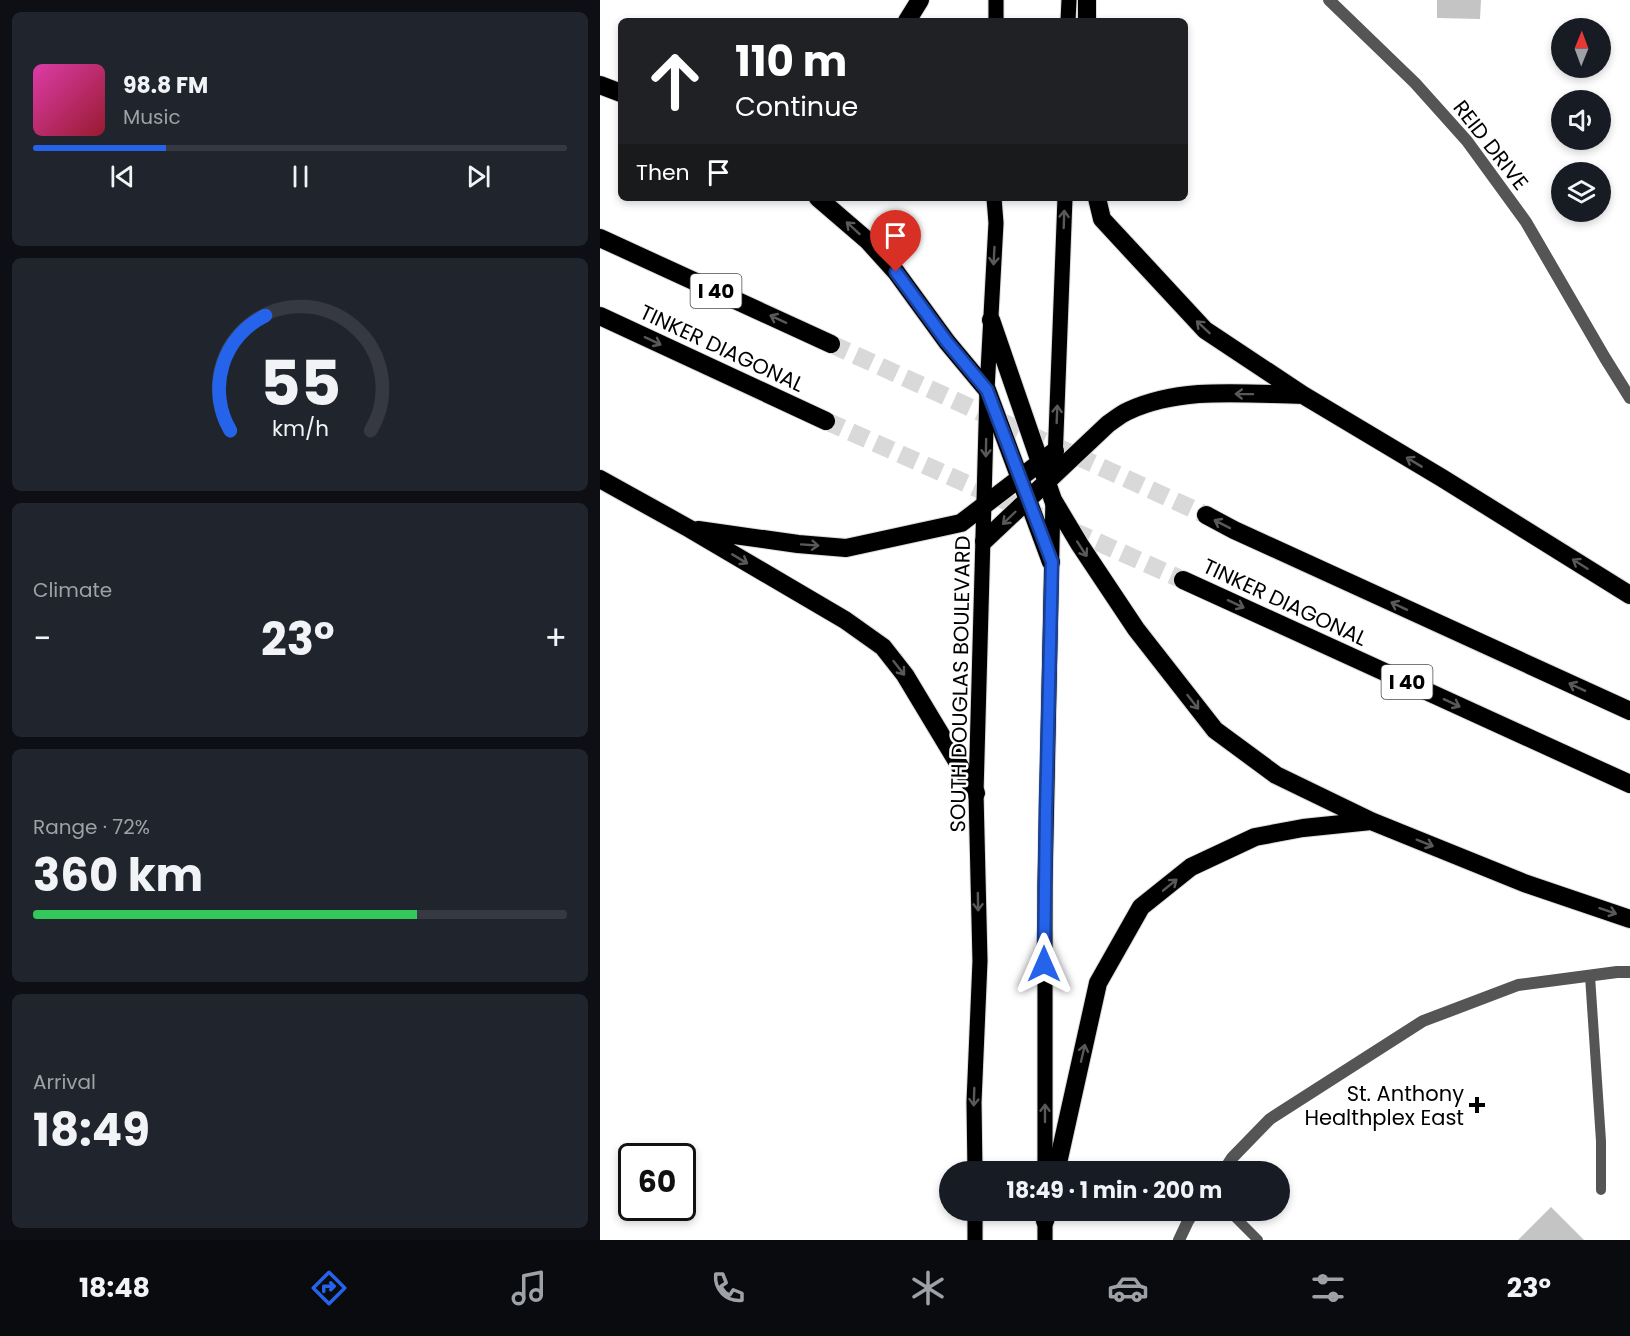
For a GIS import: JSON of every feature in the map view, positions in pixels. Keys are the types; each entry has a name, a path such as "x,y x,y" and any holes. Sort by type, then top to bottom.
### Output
{"highway":[{"path":"909,18 920,0"},
{"path":"1087,0 1087,18"},
{"path":"600,85 618,92"},
{"path":"821,201 868,241 896,272 947,342 987,390 1052,562"},
{"path":"1098,201 1102,219 1205,330 1303,395 1630,595"},
{"name":"I 40","path":"600,237 831,344"},
{"name":"TINKER DIAGONAL","path":"600,316 826,421"},
{"path":"991,320 1053,500 1136,629 1215,730 1276,775 1371,821 1524,883 1630,919"},
{"path":"984,541 1108,424 1126,411 1164,399 1199,394 1303,395"},
{"path":"690,529 798,544 846,548 961,524 1055,451"},
{"path":"600,479 845,620 883,647 905,675 976,792"},
{"name":"TINKER DIAGONAL","path":"1206,515 1255,540 1630,711"},
{"name":"TINKER DIAGONAL","path":"1183,580 1630,784"},
{"path":"1058,1161 1098,983 1142,907 1191,867 1255,837 1303,828 1371,821"}],"main road":[{"path":"996,0 996,18"},
{"path":"1068,18 1069,0"},
{"name":"SOUTH DOUGLAS BOULEVARD","path":"975,1161 974,1102 980,961 976,792 987,390 996,223 994,201"},
{"path":"1045,1161 1044,943 1053,500 1065,201"},
{"path":"975,1221 975,1240"},
{"path":"1045,1240 1046,1221"}],"street":[{"name":"REID DRIVE","path":"1329,0 1415,84 1467,141 1526,222 1630,398"},
{"path":"1230,1161 1270,1119 1422,1021 1518,985 1630,972"},
{"path":"1179,1240 1188,1221"}],"lane":[{"path":"1590,976 1601,1141 1601,1190"},
{"path":"1239,1221 1258,1240"}],"building":[{"path":"1437,0 1481,0 1480,19 1437,18"},
{"path":"1551,1207 1584,1240 1518,1240"}],"tunnel":[{"path":"831,344 1206,515"},
{"path":"826,421 1183,580"}],"place":[{"name":"St. Anthony Healthplex East","path":"1477,1105"}],"route":[{"path":"896,272 947,342 987,390 1052,562 1044,964"}]}
